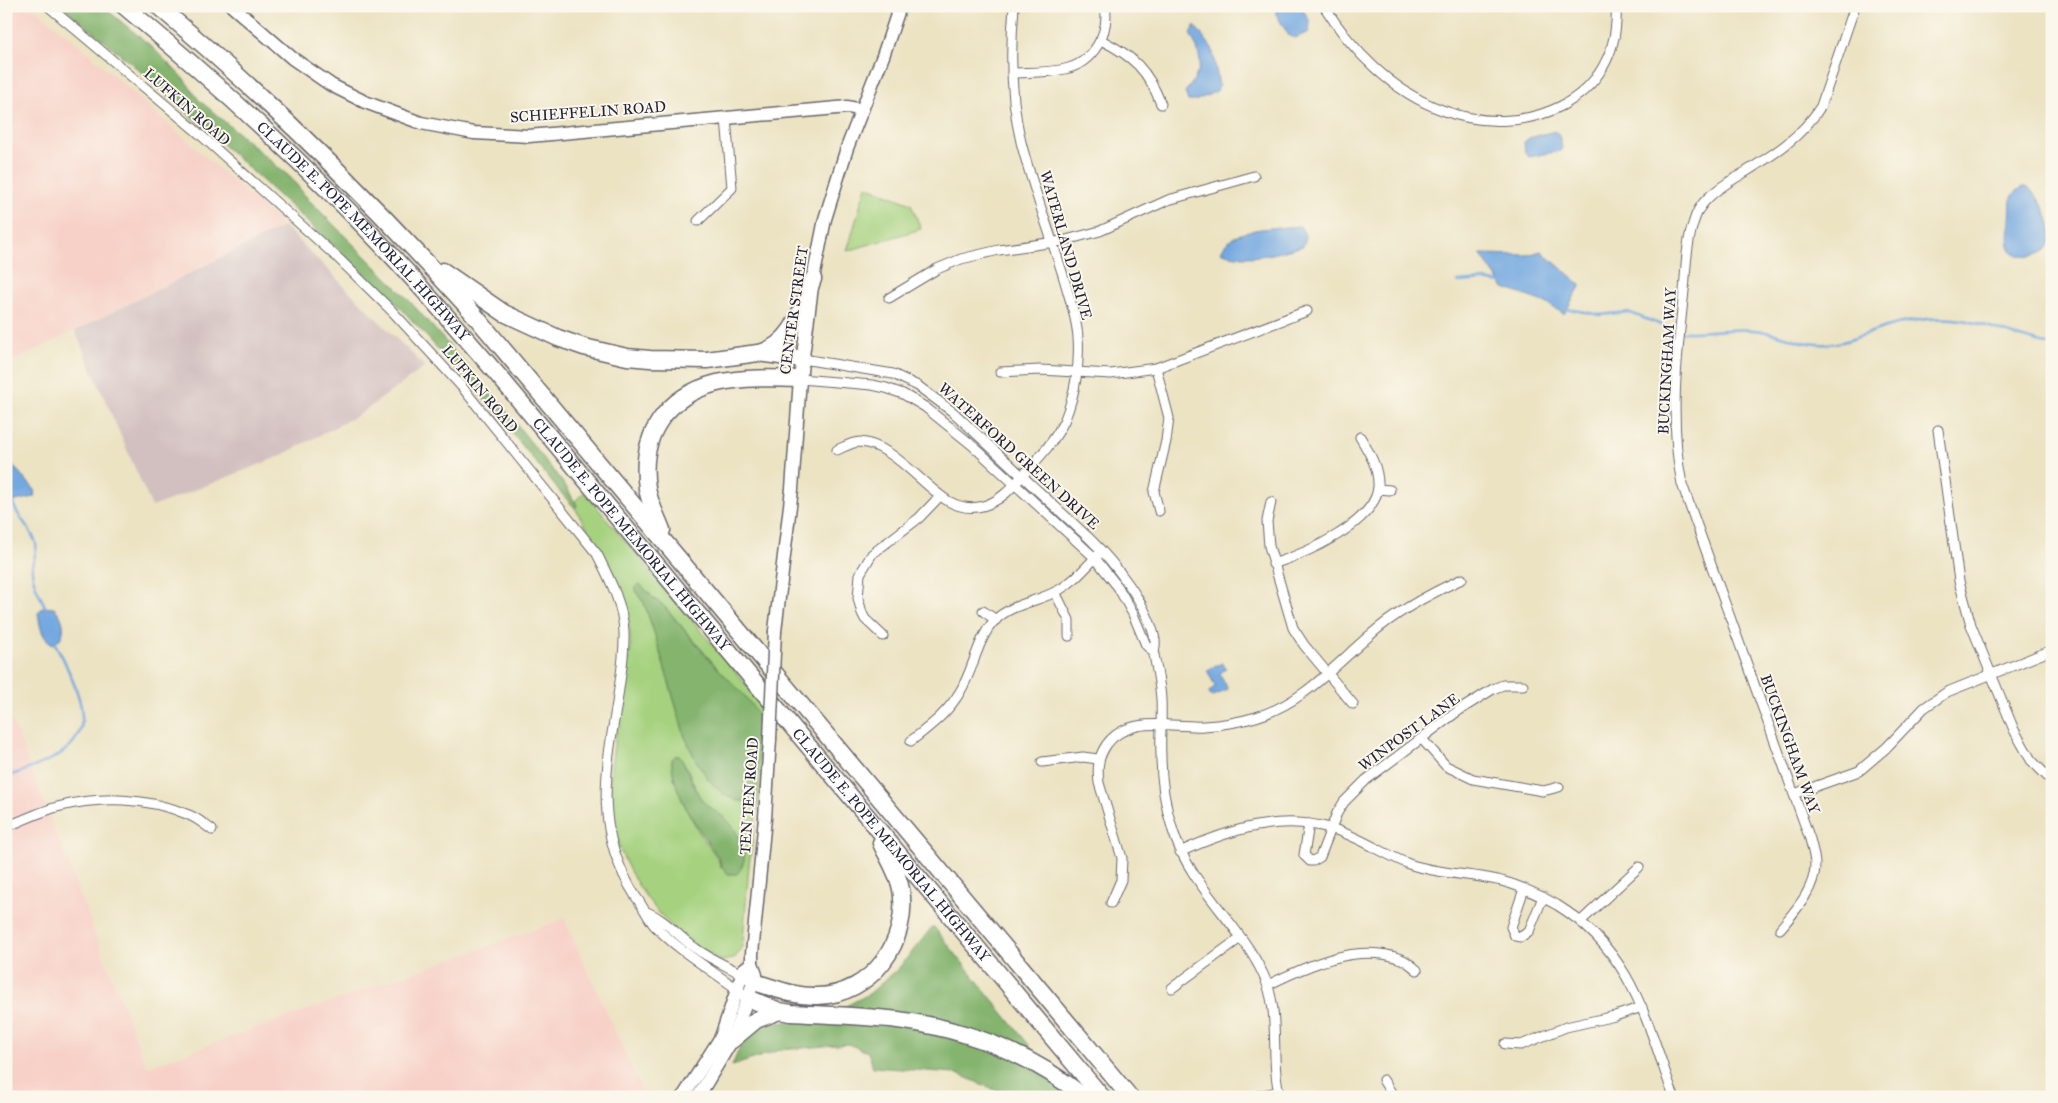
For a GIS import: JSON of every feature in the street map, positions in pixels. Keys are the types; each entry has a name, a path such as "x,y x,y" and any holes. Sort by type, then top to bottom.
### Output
{"highway":[{"name":"CLAUDE E. POPE MEMORIAL HIGHWAY","path":"124,6 219,87 289,152 343,205 413,279 503,381 1102,1097"},
{"name":"CLAUDE E. POPE MEMORIAL HIGHWAY","path":"158,6 254,89 422,256 482,324 669,546 1130,1097"},
{"path":"422,256 504,313 558,338 584,347 626,357 673,360 706,360 758,353 773,349 784,340 793,328 813,279"},
{"path":"758,353 803,359"},
{"path":"669,546 647,490 644,466 648,444 665,412 690,392 719,382 766,378 800,379"},
{"path":"748,978 792,994 831,995 845,991 864,981 886,959 896,942 901,926 903,905 895,870 871,821"},
{"path":"743,994 779,1011 898,1020 938,1027 993,1044 1023,1057 1049,1071 1084,1097"},
{"path":"732,1040 756,1020 779,1011"}],"main road":[{"name":"SCHIEFFELIN ROAD","path":"232,6 292,58 331,85 365,102 421,123 474,133 529,136 848,106 862,110"},
{"name":"CENTER STREET","path":"775,631 792,489 800,379 813,279 825,219 847,148 900,6"},
{"name":"TEN TEN ROAD","path":"698,1097 732,1040 748,978 756,975 752,962 770,739 775,631"},
{"name":"TEN TEN ROAD","path":"683,1097 721,1038 743,994"}],"street":[{"name":"LUFKIN ROAD","path":"48,6 194,129 339,259 462,387 597,554 611,582 620,608 624,631 622,668 606,778 607,823 610,839 628,884 647,912 652,924 688,955 743,994"},
{"name":"WATERLAND DRIVE","path":"837,450 859,442 876,447 895,458 940,496 957,506 978,508 999,499 1015,484 1046,449 1064,420 1072,395 1076,373 1078,336 1052,241 1021,141 1013,96 1014,6"},
{"path":"1012,73 1070,68 1088,56 1101,40 1106,17 1105,6"},
{"path":"1324,6 1340,30 1360,54 1391,81 1410,94 1443,111 1470,118 1498,120 1524,118 1559,108 1574,99 1592,84 1605,65 1614,44 1616,6"},
{"name":"BUCKINGHAM WAY","path":"1780,929 1804,898 1814,875 1816,864 1810,839 1682,484 1676,445 1675,414 1682,309 1689,241 1692,224 1700,206 1717,190 1778,151 1800,134 1813,119 1824,98 1855,6"},
{"path":"1101,40 1141,66 1154,86 1161,104"},
{"path":"698,221 732,188 726,118"},
{"path":"889,298 924,276 961,259 1100,231 1168,200 1254,176"},
{"path":"1000,372 1040,370 1111,374 1156,368 1307,311"},
{"name":"WATERFORD GREEN DRIVE","path":"803,359 893,374 918,386 953,412 1103,551 1136,596 1155,641 1154,652 1160,681 1161,756 1164,797 1180,852 1191,871 1256,960 1268,985 1274,1013 1279,1094 1258,1096"},
{"path":"1156,368 1169,418 1166,441 1154,492 1159,511"},
{"name":"WATERFORD GREEN DRIVE","path":"800,379 872,385 903,394 926,407 1015,484 1095,558 1118,587 1133,614 1146,645 1154,652"},
{"path":"1938,430 1961,592 1970,625 2022,746 2031,760 2052,781"},
{"path":"1273,564 1309,552 1343,530 1369,508 1376,498 1378,489 1376,469 1372,457 1360,437"},
{"path":"1378,489 1390,490"},
{"path":"883,636 865,619 862,613 858,598 860,574 872,554 920,518 940,496"},
{"path":"1271,502 1267,521 1267,534 1273,564 1293,628 1304,646 1353,704"},
{"path":"911,741 950,707 962,689 985,634 996,620 1013,608 1054,592 1078,576 1103,551"},
{"path":"1111,903 1121,880 1122,858 1099,782 1098,759 1108,743 1121,732 1141,725 1216,725 1255,717 1269,712 1294,700 1328,675 1369,636 1391,620 1416,603 1462,579"},
{"path":"1054,592 1069,620 1069,636"},
{"path":"983,611 996,620"},
{"path":"1794,794 1859,770 1886,748 1934,700 1947,692 2052,650"},
{"name":"WINPOST LANE","path":"1309,824 1304,855 1310,861 1313,861 1320,857 1338,813 1355,789 1458,711 1493,689 1503,685 1523,685"},
{"path":"1422,739 1446,766 1473,779 1543,791 1559,787"},
{"path":"1042,762 1083,757 1098,759"},
{"path":"6,826 54,808 75,803 122,800 167,807 191,816 212,830"},
{"path":"1180,852 1248,826 1292,822 1309,824 1333,829 1417,866 1491,878 1543,897 1580,921 1615,957 1629,978 1642,1007 1672,1096"},
{"path":"1580,921 1639,867"},
{"path":"1524,889 1511,927 1512,933 1515,936 1521,937 1529,931 1543,897"},
{"name":"LUFKIN ROAD","path":"647,912 657,916 692,946 716,962 748,978"},
{"path":"1172,988 1240,938"},
{"path":"1268,985 1308,966 1346,956 1376,954 1393,956 1404,960 1417,970"},
{"path":"1504,1044 1521,1046 1566,1027 1615,1016 1642,1007"},
{"path":"1383,1080 1394,1097"}],"shaded area":[{"path":"6,6 31,6 70,37 284,226 6,365"},
{"path":"284,226 425,367 360,414 278,457 152,507 75,331"},
{"path":"6,705 147,1067 564,919 645,1097 6,1097"}],"green space":[{"path":"62,6 102,6 151,46 184,79 199,100 291,178 308,199 406,297 495,397 567,488 577,506 575,508 561,493 490,406 398,305 131,63"},
{"path":"866,186 911,204 921,229 847,251"},
{"path":"584,492 765,707 761,781 749,865 743,942 741,950 734,959 721,961 702,950 676,930 661,915 635,880 617,841 609,800 615,739 629,661 630,635 628,616 617,583 575,508 577,506 575,501","holes":["641,585 653,598 664,606 722,673 761,724 756,798 685,737 654,632 644,603 636,592","675,756 679,756 687,768 699,796 707,806 721,868 717,858 694,824 681,797 672,768 672,759"]},
{"path":"638,584 664,606 707,657 744,695 758,714 761,724 756,798 752,801 737,801 722,793 708,779 695,759 685,737 644,603 636,592"},
{"path":"675,756 679,756 703,801 726,819 734,828 744,853 742,867 737,874 728,874 687,809 676,784 673,771 672,759"},
{"path":"933,926 1071,1097 1012,1097 955,1073 873,1067 868,1052 848,1044 780,1050 732,1066 742,1042 763,1024 801,1021 842,1008 869,994 898,969"}],"water":[{"path":"1276,6 1301,6 1310,22 1309,32 1295,38 1289,36 1276,14"},
{"path":"1195,26 1212,48 1219,85 1217,91 1195,101 1188,101 1185,92 1195,77 1200,64 1198,50 1190,34"},
{"path":"1555,131 1561,141 1562,148 1560,151 1529,157 1525,152 1524,142 1529,138"},
{"path":"2023,187 2028,187 2043,206 2051,231 2048,246 2045,250 2030,256 2019,256 2014,253 2011,250 2008,235 2012,197"},
{"path":"1300,226 1305,236 1303,246 1251,257 1240,257 1221,252 1234,237 1244,233 1267,228"},
{"path":"1541,251 1581,285 1564,314 1546,303 1504,288 1480,254 1528,255"},
{"path":"6,458 35,490 34,497 6,503"},
{"path":"43,607 54,608 62,621 63,632 58,641 53,644 46,638 40,626 38,613"},
{"path":"1222,663 1226,668 1220,674 1228,689 1212,697 1208,693 1215,686 1207,670"}],"waterway":[{"path":"1458,282 1484,280 1501,283"},
{"path":"1564,308 1600,315 1628,312 1677,331"},
{"path":"1682,332 1754,330 1809,343 1828,344 1850,340 1902,323 1927,319 1953,319 1978,324 2039,343 2052,345"},
{"path":"12,499 13,505 36,544 32,568 33,576 46,609"},
{"path":"6,777 30,769 55,757 75,740 80,729 82,716 78,696 65,662 54,641"}]}
